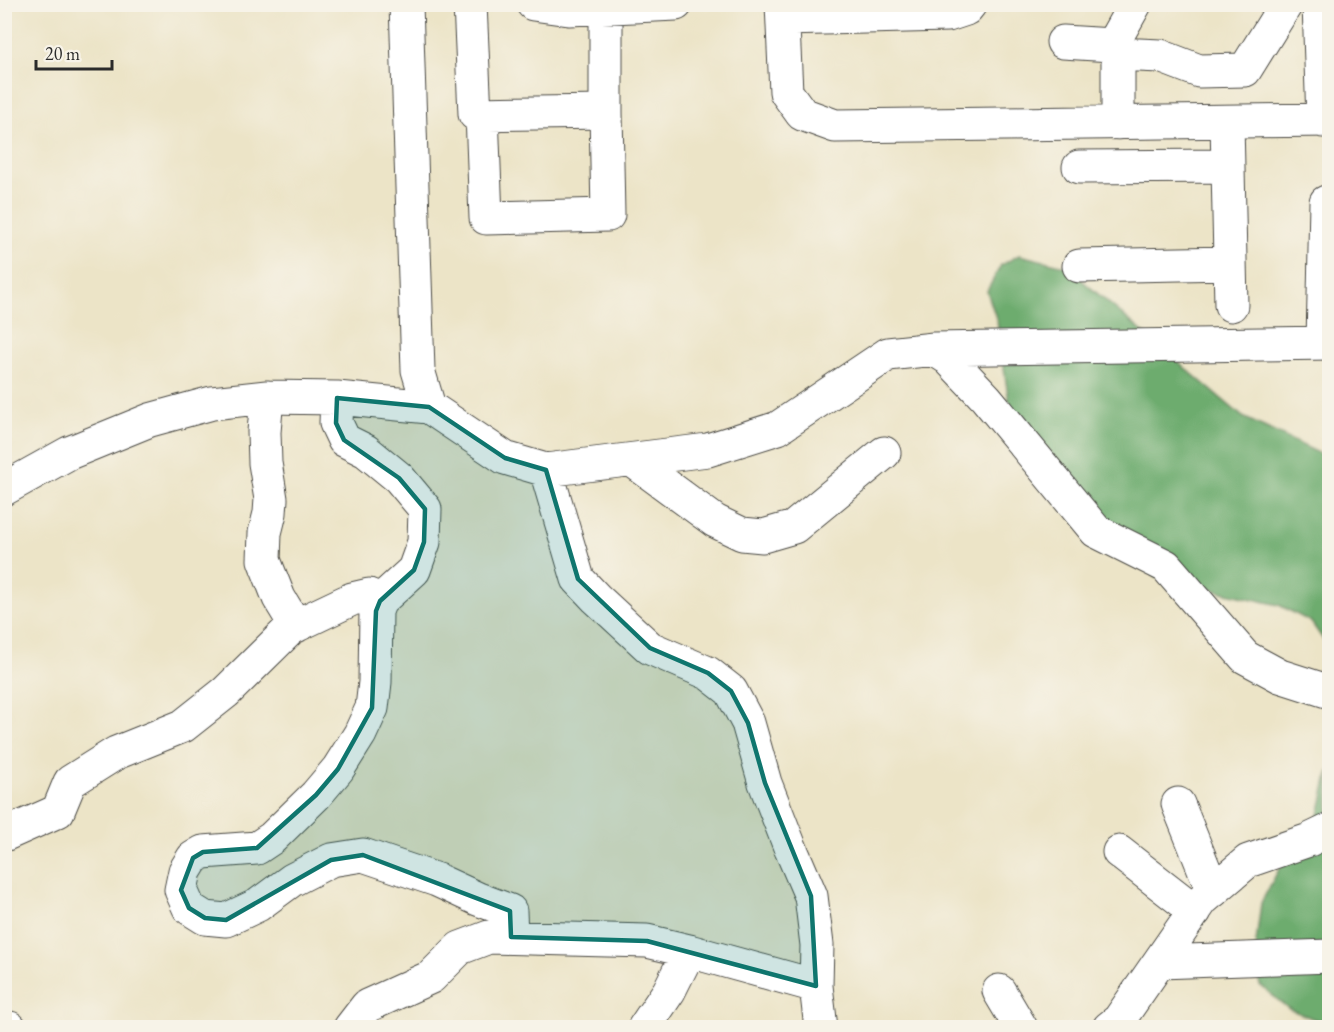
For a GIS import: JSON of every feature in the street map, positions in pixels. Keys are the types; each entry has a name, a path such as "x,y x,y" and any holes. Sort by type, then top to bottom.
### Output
{"street":[{"path":"406,4 418,370 429,407"},
{"path":"470,4 475,114 606,112"},
{"path":"533,4 569,9 676,4"},
{"path":"970,4 966,9 948,15 783,12 786,92 802,114 835,126 1326,121 1319,4"},
{"path":"1118,123 1115,49 1135,4"},
{"path":"1064,42 1160,56 1199,71 1245,70 1286,4"},
{"path":"482,114 486,218 608,214 606,7"},
{"path":"1227,122 1231,305"},
{"path":"1079,167 1228,166"},
{"path":"4,489 69,453 150,420 212,403 267,397 337,398 429,407 505,458 546,470 708,450 778,428 888,354 934,349 1326,343 1326,202"},
{"path":"1079,266 1230,263"},
{"path":"934,349 948,358 986,398 1096,531 1166,566 1245,657 1280,676 1329,692"},
{"path":"267,397 264,432 265,463 271,499 265,533 264,560 279,598 296,626"},
{"path":"337,398 336,423 344,440 366,451 399,478 425,509 424,542 414,570 380,601 376,611 375,682 372,708 360,734 338,769 316,795 272,838 257,848 203,852 193,858 185,871 181,891 189,908 205,918 226,921 258,905 292,880 331,860 363,855 438,880 510,911 511,937"},
{"path":"632,460 715,521 742,534 763,536 794,527 884,453"},
{"path":"546,470 578,579 650,648 708,673 731,691 748,723 765,783 811,896 817,945 816,986 821,1028"},
{"path":"4,835 58,812 70,782 116,753 183,726 226,692 291,628 352,599 369,595 380,601"},
{"path":"1178,804 1204,901"},
{"path":"1109,1028 1119,1020 1204,901 1248,861 1309,840 1329,830"},
{"path":"1119,852 1204,901"},
{"path":"350,1028 368,1006 431,977 460,948 489,937 646,941 816,986"},
{"path":"644,1028 669,991 689,951"},
{"path":"1160,962 1329,956"},
{"path":"999,991 1021,1028"},
{"path":"4,1027 10,1028"}],"highlighted area":[{"path":"337,398 429,407 505,458 546,470 578,579 650,648 708,673 731,691 748,723 765,783 811,896 816,986 647,941 511,937 510,911 363,855 331,860 226,920 205,918 189,908 181,890 193,858 203,852 257,848 316,795 338,769 372,708 376,611 380,601 414,570 424,542 425,509 399,478 344,440 336,423"}],"green space":[{"path":"1019,255 1065,266 1243,417 1329,458 1329,648 1311,622 1279,605 1157,577 1011,416 997,321 987,291 1001,265"},
{"path":"1329,771 1329,1025 1289,1009 1260,985 1254,959 1261,903 1278,871 1319,815"}]}
